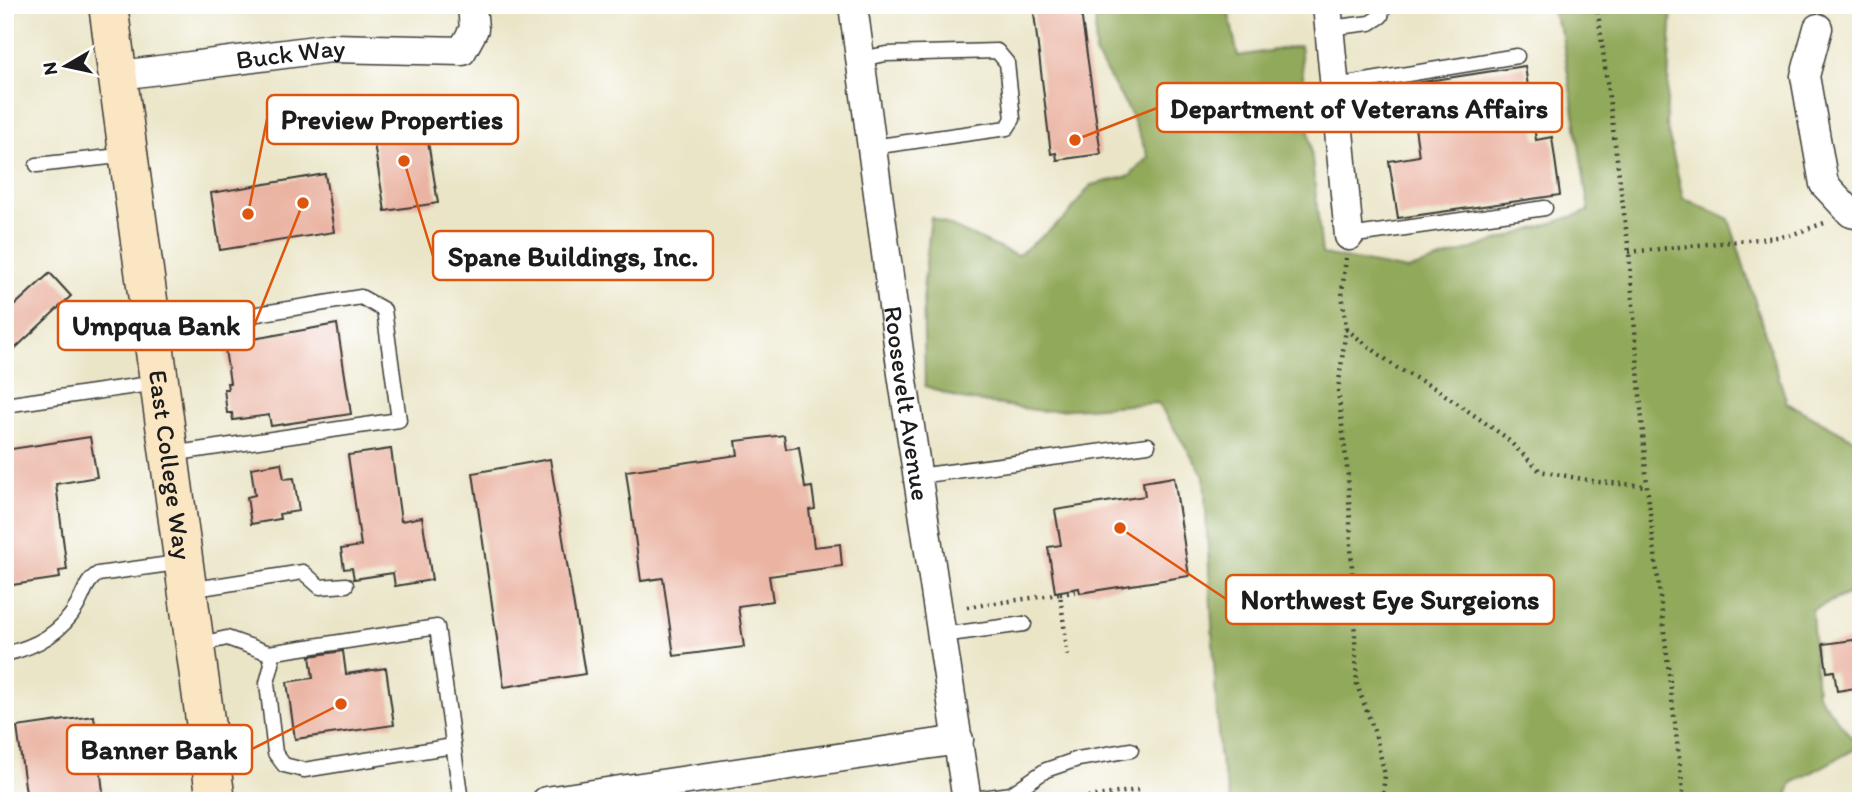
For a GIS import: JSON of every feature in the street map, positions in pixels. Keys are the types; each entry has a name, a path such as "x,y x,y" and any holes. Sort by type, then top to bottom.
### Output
{"main road":[{"name":"East College Way","path":"108,5 120,75 216,801"}],"street":[{"name":"Buck Way","path":"120,75 331,48 462,51 474,29 472,5"},
{"name":"Roosevelt Avenue","path":"853,5 918,476 967,800"},
{"path":"1328,17 1349,236"},
{"path":"1818,28 1805,76 1824,184 1856,214"},
{"path":"546,801 959,740"}],"lane":[{"path":"1328,17 1370,23 1381,16 1384,5"},
{"path":"860,59 977,49 997,51 1003,54 1007,63 1013,120 1007,128 872,147"},
{"path":"1335,86 1517,56"},
{"path":"37,165 130,154"},
{"path":"1349,236 1545,208"},
{"path":"153,331 361,297 384,310 399,420 170,455"},
{"path":"5,405 160,382"},
{"path":"918,476 1148,445"},
{"path":"5,654 33,648 59,629 76,609 90,579 98,574 186,576 303,572 320,587 346,585"},
{"path":"942,635 1024,624"},
{"path":"195,646 227,638 269,653 437,626 461,801"},
{"path":"269,653 272,664 267,683 275,753 284,765 304,770 453,746"},
{"path":"967,800 1011,794 1046,770 1078,759 1131,750"}],"path":[{"path":"1597,5 1629,252 1647,486 1684,801"},
{"path":"1629,252 1788,236 1856,214"},
{"path":"1349,236 1342,292 1346,328 1338,390 1348,476 1357,685 1375,733 1385,775 1382,801"},
{"path":"1346,328 1397,368 1438,390 1504,436 1540,471 1598,482 1647,486"},
{"path":"1060,594 1080,591"},
{"path":"1060,801 1138,790"}],"green space":[{"path":"1096,5 1227,5 1238,56 1300,46 1322,254 1407,270 1589,211 1562,35 1549,5 1672,5 1666,124 1683,198 1729,219 1787,403 1861,443 1861,588 1812,610 1817,694 1859,747 1792,783 1785,801 1230,801 1219,754 1204,476 1158,403 1042,411 961,399 925,386 923,290 931,217 1017,256 1066,217 1091,185 1130,176 1148,157 1130,112 1095,53"}],"building":[{"path":"1033,5 1080,5 1101,154 1057,160 1056,153 1051,154"},
{"path":"1525,66 1536,140 1552,137 1560,195 1398,218 1389,161 1419,156 1409,84"},
{"path":"423,111 438,203 385,211 370,119"},
{"path":"325,174 334,232 220,250 211,193"},
{"path":"50,273 71,296 5,358 5,314"},
{"path":"337,324 351,414 271,426 269,415 233,420 232,413 227,413 224,389 228,389 227,383 230,383 225,349 231,348 230,343"},
{"path":"784,435 786,449 799,447 805,488 812,487 815,509 809,510 814,547 840,544 842,566 769,576 773,601 738,606 744,647 674,656 663,578 641,581 626,471 738,455 736,441"},
{"path":"90,437 97,477 56,484 67,570 59,571 60,578 5,586 5,509 10,508 5,450"},
{"path":"391,449 401,521 422,517 432,580 395,586 393,573 354,579 352,568 344,569 341,549 361,546 348,455"},
{"path":"550,459 585,674 504,687 473,473"},
{"path":"281,463 284,479 294,478 299,511 279,514 280,519 251,524 247,497 255,495 251,468"},
{"path":"1174,477 1189,576 1080,593 1079,588 1055,592 1048,547 1061,545 1055,510 1145,496 1143,482"},
{"path":"1861,639 1861,687 1837,691 1834,671 1827,672 1823,644"},
{"path":"343,651 346,674 386,668 394,725 295,739 287,682 313,678 310,656"},
{"path":"94,716 103,792 27,801 17,727"}],"place":[{"name":"Department of Veterans Affairs","path":"1075,140"},
{"name":"Spane Buildings, Inc.","path":"404,161"},
{"name":"Umpqua Bank","path":"303,203"},
{"name":"Preview Properties","path":"248,214"},
{"name":"Northwest Eye Surgeions","path":"1120,528"},
{"name":"Banner Bank","path":"341,704"}]}
